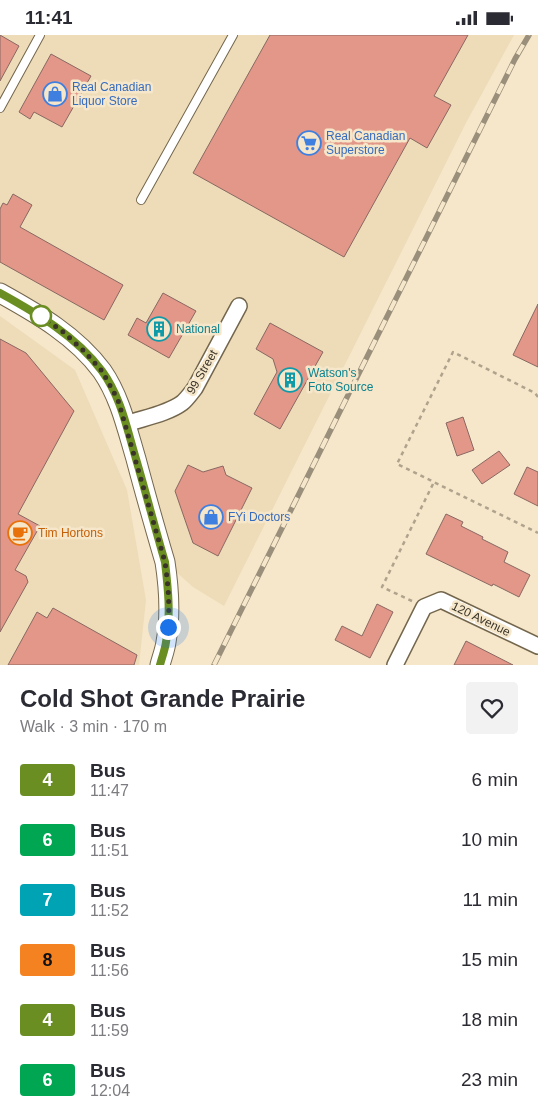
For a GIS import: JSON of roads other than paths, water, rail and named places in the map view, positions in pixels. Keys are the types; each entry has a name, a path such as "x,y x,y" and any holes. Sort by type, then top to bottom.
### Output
{"street":[{"path":"0,293 33,311 62,331 102,371 118,400 165,562 170,613 166,642 160,665"},
{"name":"99 Street","path":"126,423 171,409 183,403 195,388 239,306"},
{"name":"120 Avenue","path":"395,665 424,607 441,600 538,647"}],"lane":[{"path":"0,108 40,35"},
{"path":"141,200 233,35"}],"railway":[{"path":"214,665 515,59 529,35"}],"place":[{"name":"Real Canadian Liquor Store","path":"55,94"},
{"name":"Real Canadian Superstore","path":"309,143"},
{"name":"National","path":"159,329"},
{"name":"Watson's Foto Source","path":"290,380"},
{"name":"FYi Doctors","path":"211,517"},
{"name":"Tim Hortons","path":"20,533"}]}
